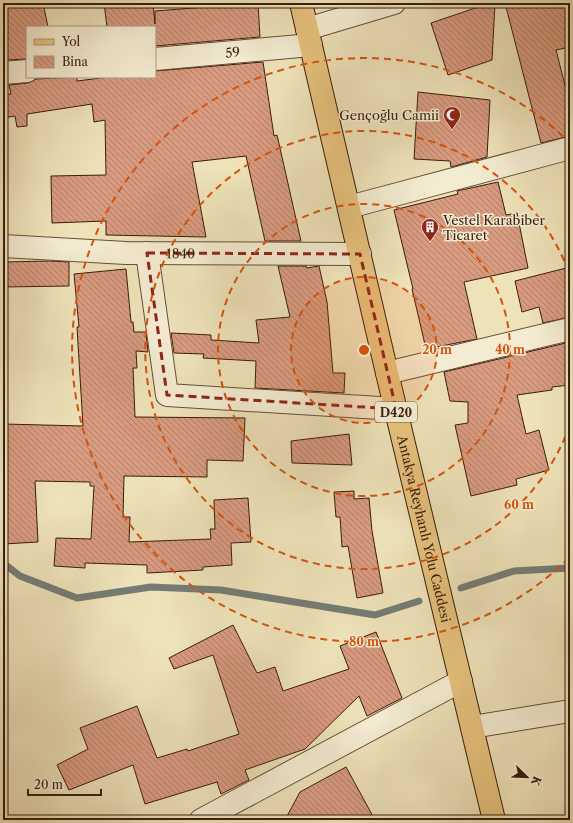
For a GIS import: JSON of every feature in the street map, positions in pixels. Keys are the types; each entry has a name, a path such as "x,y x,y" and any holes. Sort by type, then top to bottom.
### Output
{"main road":[{"name":"Antakya Reyhanlı Yolu Caddesi","path":"301,3 387,373 494,820"}],"street":[{"name":"59","path":"156,59 309,37 394,3"},
{"path":"3,73 26,71"},
{"path":"349,207 570,148"},
{"name":"1840","path":"3,246 146,253 360,254"},
{"path":"146,253 167,395 396,409"},
{"path":"387,373 570,329"},
{"path":"201,820 461,681"},
{"path":"472,727 570,711"}],"highlighted area":[{"path":"147,253 360,254 396,409 167,395"}],"building":[{"path":"3,3 43,3 48,26 26,26 26,59 5,60 3,51"},
{"path":"104,3 153,3 155,24 155,11 258,3 260,37 156,46 156,26 107,26"},
{"path":"490,3 495,3 492,60 448,75 431,23"},
{"path":"505,3 570,3 570,47 556,50 570,105 570,136 541,143"},
{"path":"263,62 274,136 277,135 301,241 265,241 246,156 192,162 206,237 106,235 106,221 52,223 51,176 106,175 105,120 94,122 92,104 27,114 27,126 17,127 15,116 3,118 3,94 11,94 9,85 28,83 36,79 56,78 77,78 77,81 101,78 156,78 156,71"},
{"name":"Gençoğlu Camii","path":"418,92 490,100 487,157 451,167 450,161 414,159"},
{"path":"498,182 506,215 517,213 528,268 464,282 477,339 426,349 394,210 458,194 457,191"},
{"path":"3,262 69,262 69,286 3,287"},
{"path":"278,266 306,266 307,268 319,266 327,302 333,373 345,373 344,393 255,388 256,361 203,358 204,354 174,353 171,333 211,335 211,340 259,343 256,320 290,317"},
{"path":"570,267 570,317 543,323 539,307 522,312 515,281"},
{"path":"126,269 131,322 133,322 134,332 146,332 148,352 136,351 137,368 133,368 135,417 245,418 243,461 207,460 207,477 124,476 123,517 130,517 129,542 211,539 210,529 215,529 214,500 248,498 251,542 231,543 232,565 203,567 203,570 147,573 147,565 85,563 85,568 54,566 56,538 91,539 94,486 90,486 90,482 35,481 38,542 3,544 3,424 83,426 77,327 79,327 74,274"},
{"path":"570,342 570,385 552,387 552,390 517,395 526,434 539,430 549,470 516,479 517,485 471,496 455,425 468,423 468,402 450,401 444,372"},
{"path":"349,434 352,465 292,463 291,441"},
{"path":"354,491 354,499 369,498 372,531 383,593 357,598 348,546 342,547 340,517 336,517 334,492"},
{"path":"233,625 257,673 275,667 283,691 349,669 340,646 376,632 402,698 367,716 359,696 305,749 245,770 249,780 221,794 217,782 145,804 133,765 69,790 57,765 88,749 80,728 137,706 157,758 187,749 188,751 239,734 213,655 174,669 169,658"},
{"path":"346,767 375,820 303,820 303,818 286,818 300,792"}],"waterway":[{"path":"3,563 20,576 77,598 151,587 221,590 375,615 419,601"},
{"path":"461,588 514,571 570,568"}],"place":[{"name":"Gençoğlu Camii","path":"452,130"},
{"name":"Vestel Karabiber Ticaret","path":"430,242"}]}
